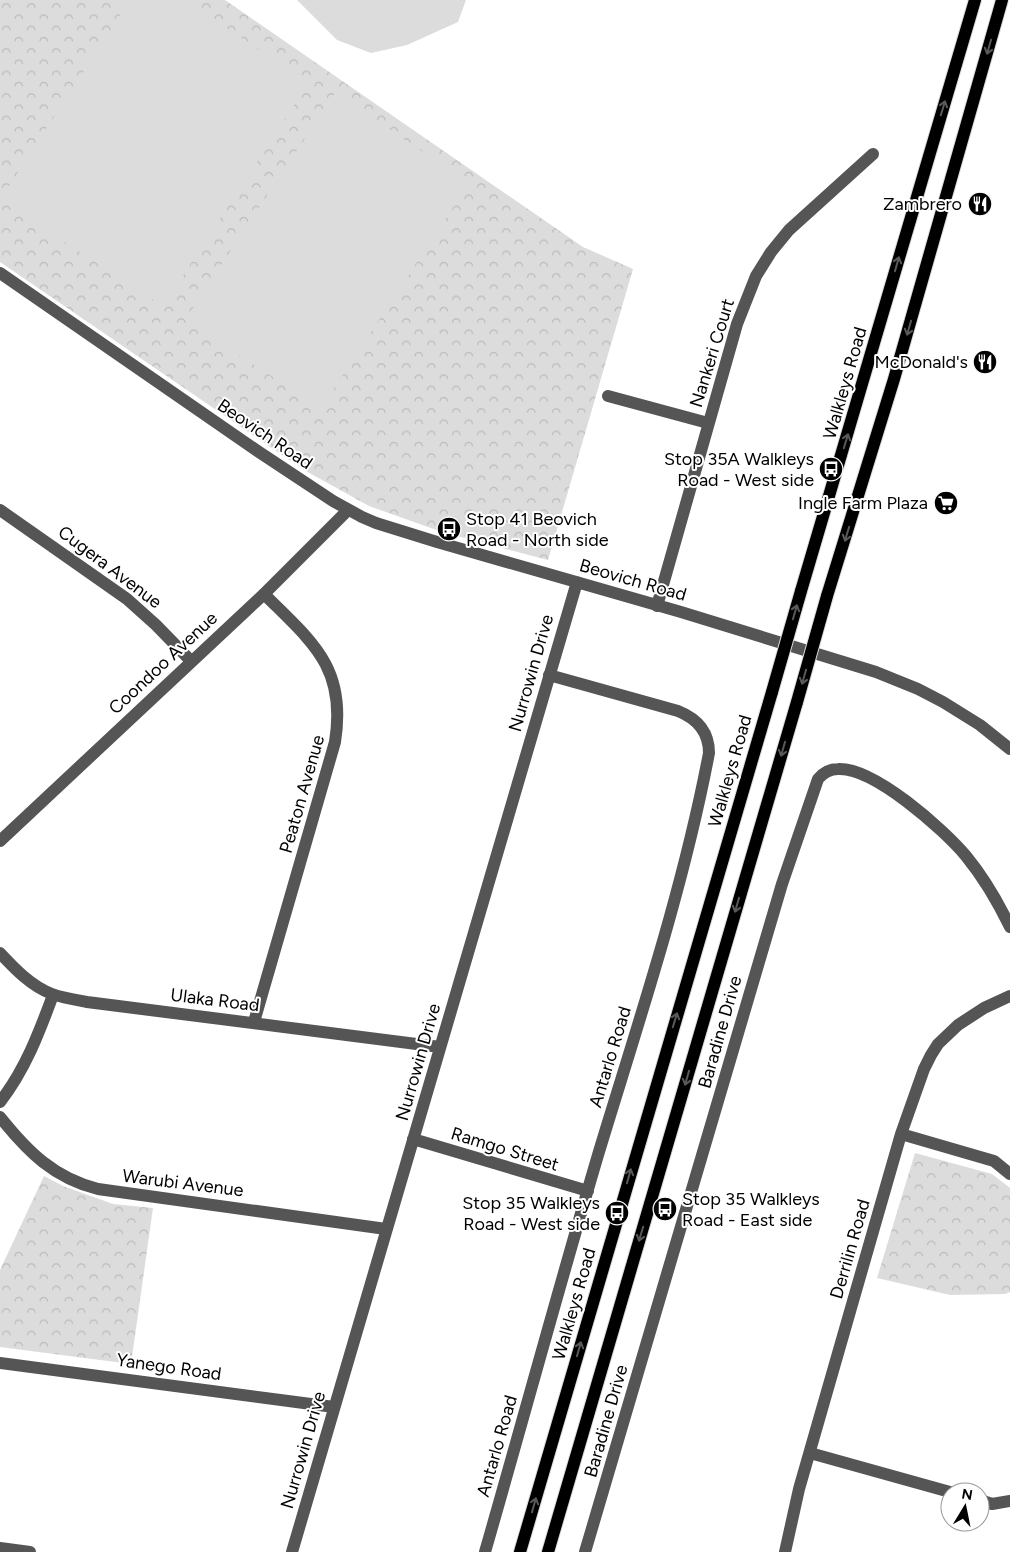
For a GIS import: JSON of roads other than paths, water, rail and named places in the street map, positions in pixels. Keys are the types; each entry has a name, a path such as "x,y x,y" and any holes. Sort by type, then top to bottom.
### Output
{"main road":[{"name":"Walkleys Road","path":"520,1552 975,0"},
{"path":"548,1552 827,596 894,378 1002,0"}],"street":[{"name":"Nankeri Court","path":"657,606 737,324 760,269 789,230 872,154"},
{"name":"Beovich Road","path":"0,273 260,452 348,510 401,532 657,606 898,680 962,713 1010,749"},
{"path":"608,396 708,424"},
{"name":"Cugera Avenue","path":"0,510 127,599 156,625 191,661"},
{"name":"Coondoo Avenue","path":"0,841 264,594 348,510"},
{"name":"Nurrowin Drive","path":"292,1552 576,582"},
{"name":"Peaton Avenue","path":"254,1022 336,742 338,725 336,687 325,661 296,626 264,594"},
{"name":"Antarlo Road","path":"485,1552 676,892 706,768 709,745 703,729 691,716 549,675"},
{"name":"Baradine Drive","path":"586,1552 782,884 818,778 836,768 858,773 888,788 938,826 965,855 983,879 1001,908 1010,928"},
{"name":"Ulaka Road","path":"0,953 20,974 31,982 53,994 87,1002 254,1022 440,1048"},
{"path":"0,1102 28,1058 53,994"},
{"name":"Derrilin Road","path":"785,1552 798,1489 901,1134 924,1069 934,1049 948,1034 970,1017 1010,996"},
{"name":"Warubi Avenue","path":"0,1117 17,1139 37,1158 60,1174 86,1186 124,1193 386,1229"},
{"path":"901,1134 994,1161 1010,1174"},
{"name":"Ramgo Street","path":"413,1139 588,1191"},
{"name":"Yanego Road","path":"0,1363 334,1407"},
{"path":"810,1453 940,1489"},
{"path":"990,1503 1010,1501"},
{"path":"0,1548 30,1552"}],"place":[{"name":"Zambrero","path":"980,204"},
{"name":"McDonald's","path":"985,362"},
{"name":"Stop 35A Walkleys Road - West side","path":"831,469"},
{"name":"Ingle Farm Plaza","path":"946,503"},
{"name":"Stop 41 Beovich Road - North side","path":"449,529"},
{"name":"Stop 35 Walkleys Road - East side","path":"665,1209"},
{"name":"Stop 35 Walkleys Road - West side","path":"617,1213"}]}
